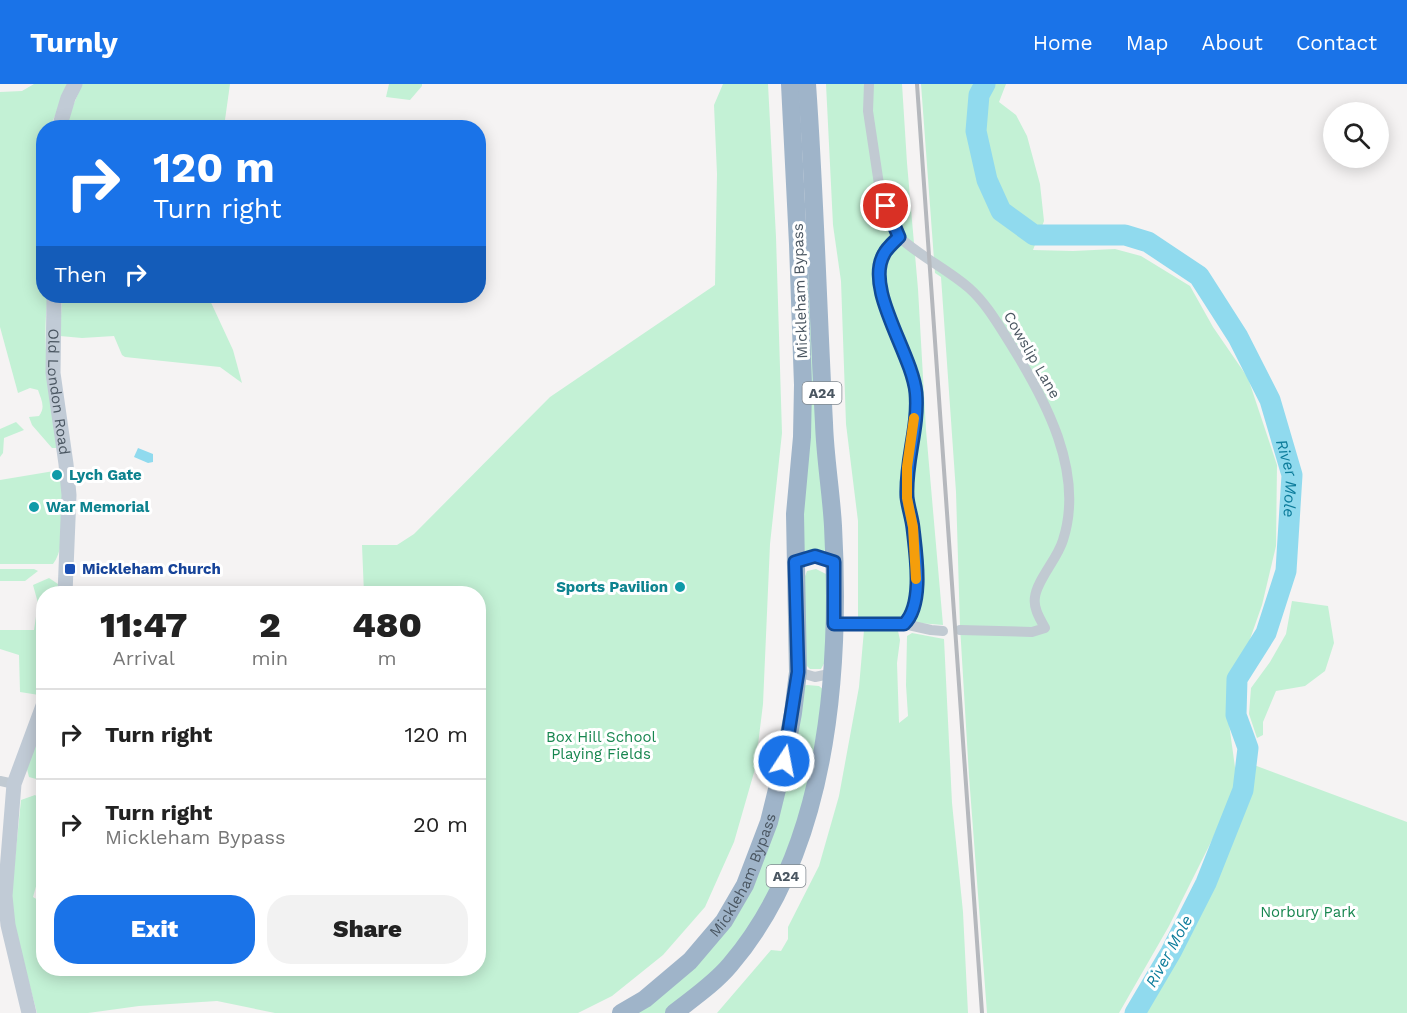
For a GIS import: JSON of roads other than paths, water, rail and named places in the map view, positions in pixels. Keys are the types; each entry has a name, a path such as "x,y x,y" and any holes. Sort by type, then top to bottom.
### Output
{"highway":[{"name":"Mickleham Bypass","path":"621,1013 645,999 690,961 724,921 745,885 769,822 790,732 798,672 795,514 802,437 802,385 790,84"},
{"name":"Mickleham Bypass","path":"674,1013 729,967 774,904 793,861 809,809 826,733 834,673 834,562 824,426 807,84"}],"main road":[{"path":"59,120 75,84"},
{"name":"Old London Road","path":"54,303 53,373 69,495 65,586"},
{"path":"29,1013 9,926 5,896 7,783 36,720"}],"street":[{"name":"Cowslip Lane","path":"869,84 868,111 880,191 899,237 916,253 969,288 989,310 1043,401 1064,453 1070,498 1063,541 1035,597 1037,612 1045,628 1032,632 960,630"},
{"path":"899,237 883,255 879,277 883,299 908,358 916,393 914,427 907,467 907,498 913,527 917,589 914,609 911,617 904,624"},
{"path":"795,562 815,556 834,562"},
{"path":"834,624 904,624 943,631"},
{"path":"798,672 815,677 834,673"}],"water":[{"path":"138,448 153,454 153,462 148,463 134,457"}],"waterway":[{"name":"River Mole","path":"985,84 979,95 976,131 987,180 1001,211 1034,235 1125,235 1148,242 1199,276 1238,337 1270,400 1292,475 1286,571 1266,633 1237,679 1236,715 1248,748 1243,790 1206,883 1171,952 1135,1013"}],"railway":[{"path":"917,84 982,1013"}],"place":[{"name":"Lych Gate","path":"57,475"},
{"name":"War Memorial","path":"34,507"},
{"name":"Mickleham Church","path":"70,569"},
{"name":"Sports Pavilion","path":"680,587"}],"park label":[{"name":"Box Hill School Playing Fields","path":"601,746"},
{"name":"Norbury Park","path":"1308,912"}]}
